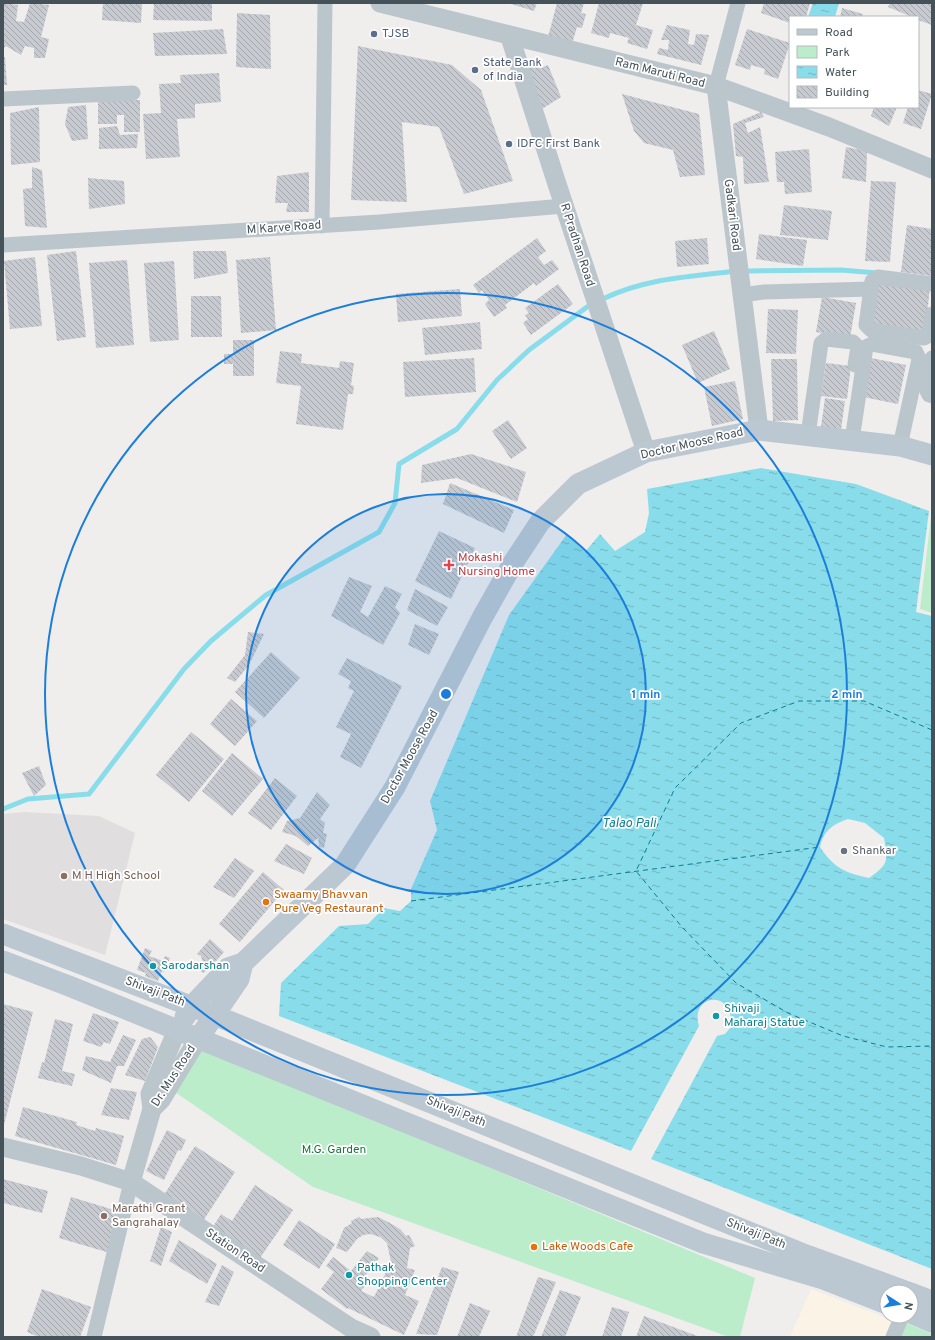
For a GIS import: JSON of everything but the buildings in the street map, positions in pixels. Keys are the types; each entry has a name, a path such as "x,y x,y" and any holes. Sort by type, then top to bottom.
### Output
{"main road":[{"name":"Doctor Moose Road","path":"198,1039 239,979 243,963 345,865 395,787 482,618 513,563 540,522 578,484 646,452 759,430 900,446 932,455"},
{"name":"Shivaji Path","path":"3,934 214,1015 801,1252 887,1284"},
{"name":"Shivaji Path","path":"3,961 703,1243 823,1279 879,1301"},
{"path":"177,1030 191,1007 228,968 243,963"},
{"path":"919,1296 932,1301"},
{"path":"919,1317 932,1322"}],"street":[{"path":"322,226 326,3"},
{"name":"Ram Maruti Road","path":"380,3 716,86 830,127 932,169"},
{"name":"Gadkari Road","path":"738,3 716,86 759,430"},
{"name":"R Pradhan Road","path":"510,36 564,206 646,452"},
{"path":"3,99 133,93"},
{"name":"M Karve Road","path":"3,245 322,226 564,206"},
{"path":"860,337 867,289 872,281 878,277 932,284"},
{"path":"742,295 764,292 867,289"},
{"path":"867,289 866,325 870,330 924,338 929,335 932,314"},
{"path":"808,435 821,343 826,339 853,342 858,347 848,439"},
{"path":"848,439 866,348 872,344 916,352 919,358 900,446"},
{"path":"932,358 926,390 929,395 932,396"},
{"path":"152,1109 150,1094 177,1030"},
{"name":"Dr. Mus Road","path":"131,1182 152,1109 161,1100 198,1039"},
{"name":"Station Road","path":"3,1147 81,1166 131,1182 349,1333 371,1337"},
{"path":"94,1337 131,1182"},
{"path":"893,1337 899,1324"}],"shaded area":[{"name":"M H High School","path":"25,812 99,816 135,833 105,955 3,919 3,814"},
{"path":"811,1289 879,1315 879,1324 892,1324 886,1337 790,1337"}],"green space":[{"path":"932,509 932,613 920,609"},
{"name":"M.G. Garden","path":"201,1048 755,1278 740,1337 729,1337 313,1187 172,1090"},
{"path":"903,1324 909,1324 932,1334 932,1337 899,1337"}],"water":[{"path":"813,3 839,3 835,16 808,16"},
{"name":"Talao Pali","path":"761,468 856,484 929,511 916,612 932,616 932,1269 651,1159 717,1036 725,1034 731,1027 730,1014 726,1006 720,1001 713,1000 706,1002 700,1007 698,1015 699,1026 631,1151 279,1016 281,983 339,926 368,924 384,908 400,911 411,901 411,889 437,830 430,801 509,615 567,534 585,552 600,534 615,551 645,532 649,513 647,489","holes":["848,819 865,823 884,838 886,852 886,861 884,865 869,878 847,872 835,865 820,847 821,841 826,832 838,823"]}],"waterway":[{"path":"749,271 841,270 877,273"},
{"path":"605,298 621,291 653,282 735,271"},
{"path":"3,809 28,799 89,794 184,669 211,641 266,595 379,532 395,503 399,464 457,429 497,380 529,350 587,307"}],"ferry route":[{"path":"932,730 864,701 799,701 741,723 675,788 636,871 682,927 736,983 788,1013 843,1036 887,1047 932,1046"},
{"path":"411,901 820,847"}],"place":[{"name":"TJSB","path":"374,34"},
{"name":"State Bank of India","path":"475,70"},
{"name":"IDFC First Bank","path":"509,144"},
{"name":"Mokashi Nursing Home","path":"449,565"},
{"name":"Shankar","path":"844,851"},
{"name":"M H High School","path":"64,876"},
{"name":"Swaamy Bhavvan Pure Veg Restaurant","path":"266,902"},
{"name":"Sarodarshan","path":"153,966"},
{"name":"Shivaji Maharaj Statue","path":"716,1016"},
{"name":"Marathi Grant Sangrahalay","path":"104,1216"},
{"name":"Lake Woods Cafe","path":"534,1247"},
{"name":"Pathak Shopping Center","path":"349,1275"}]}
